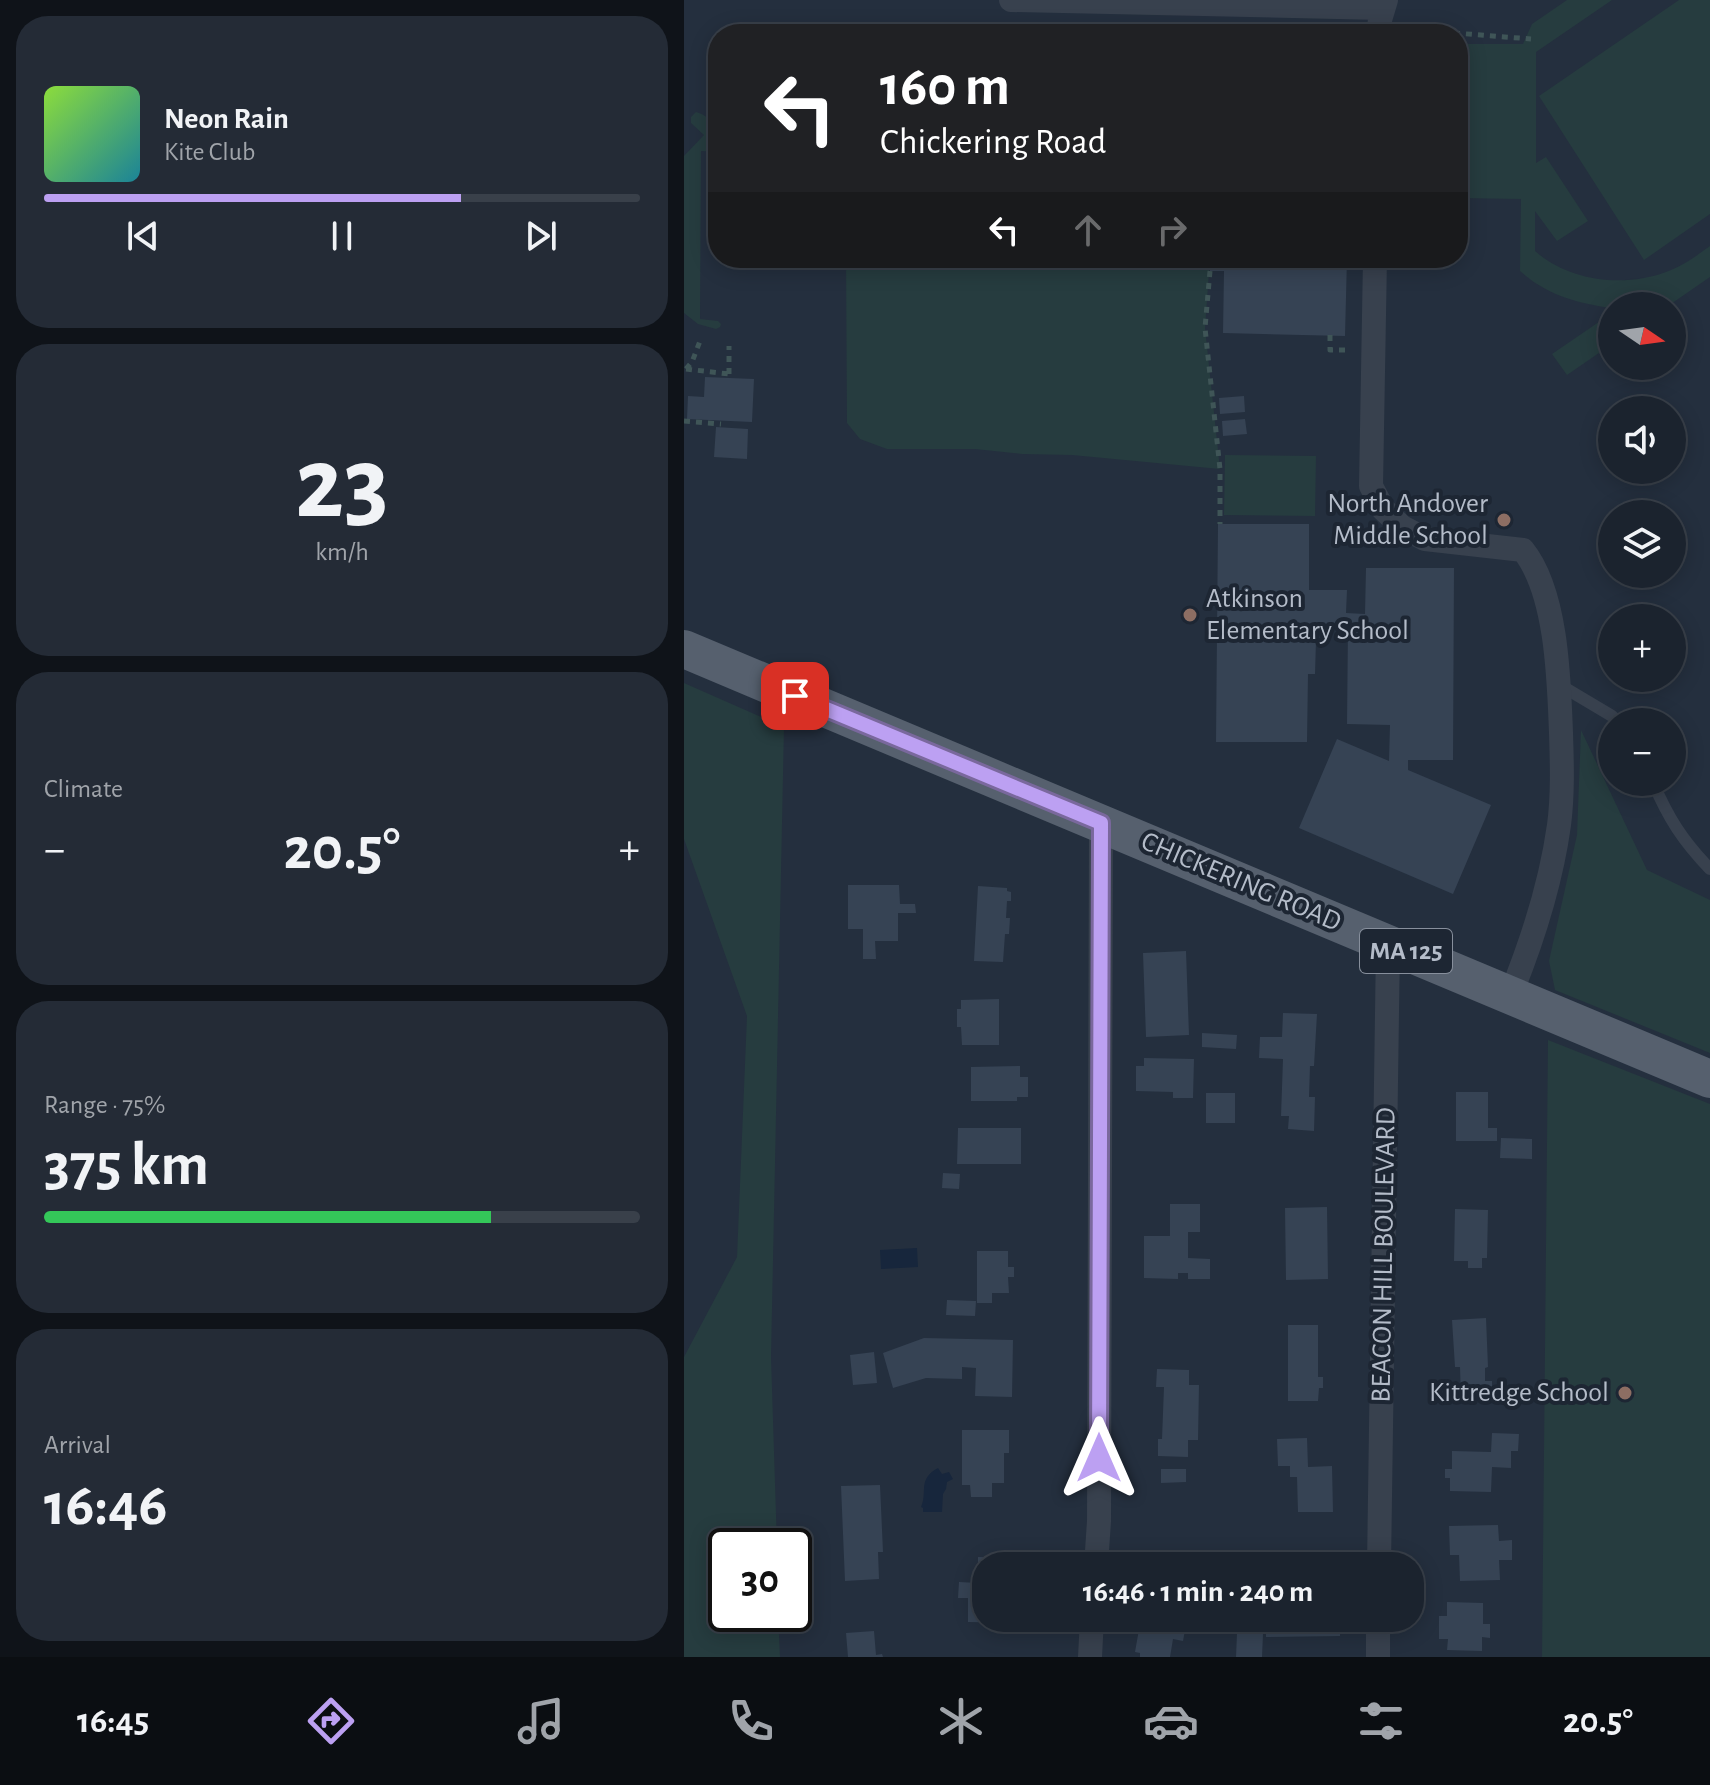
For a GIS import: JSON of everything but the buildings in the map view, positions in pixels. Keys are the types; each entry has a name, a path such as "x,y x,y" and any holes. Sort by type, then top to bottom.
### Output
{"main road":[{"name":"CHICKERING ROAD","path":"684,649 1710,1079"}],"street":[{"path":"1011,0 1385,4 1380,24"},
{"path":"1375,268 1371,486 1383,509 1402,527 1425,539 1523,550 1532,561 1552,621 1559,685 1562,762 1559,824 1546,888 1510,996"},
{"path":"1097,1552 1101,823"},
{"name":"BEACON HILL BOULEVARD","path":"1379,1552 1388,944"},
{"path":"1090,1657 1091,1632"},
{"path":"1378,1632 1378,1657"}],"lane":[{"path":"1559,685 1598,708"},
{"path":"1659,796 1688,846 1710,869"}],"path":[{"path":"1468,34 1531,39"},
{"path":"1210,271 1205,328 1220,469 1220,524"},
{"path":"685,370 692,362 700,341"},
{"path":"685,370 729,376 729,346"},
{"path":"684,421 721,424"}],"green space":[{"path":"1567,0 1612,0 1536,52 1536,163 1546,157 1588,221 1557,241 1535,211 1535,251 1580,275 1632,280 1666,272 1710,246 1710,277 1686,294 1598,292 1598,305 1551,292 1520,271 1521,199 1468,198 1468,44 1523,44 1532,24"},
{"path":"1679,0 1710,0 1710,214 1644,260 1539,96"},
{"path":"696,112 708,118 708,151 701,151 700,319 718,321 721,324 716,329 698,324 684,313 684,156 704,135 691,123 691,117"},
{"path":"846,268 1209,268 1205,328 1220,469 975,449 887,449 860,439 847,423"},
{"path":"1598,323 1598,354 1567,375 1552,354"},
{"path":"1225,455 1316,456 1315,516 1224,515"},
{"path":"684,683 784,727 771,1357 776,1528 708,1528 708,1632 779,1632 780,1657 684,1657 684,1357 737,1257 747,1016 684,839"},
{"path":"1581,730 1598,766 1598,796 1612,796 1647,870 1710,900 1710,1053 1555,990 1549,961 1577,835"},
{"name":"Kittredge School","path":"1548,1040 1710,1104 1710,1657 1542,1657"}],"water":[{"path":"917,1248 918,1267 881,1269 880,1250"},
{"path":"938,1468 942,1474 949,1472 953,1479 947,1482 943,1494 942,1512 923,1512 925,1481"}],"place":[{"name":"North Andover Middle School","path":"1504,520"},
{"name":"Atkinson Elementary School","path":"1190,615"},
{"name":"Kittredge School","path":"1625,1393"}],"route":[{"path":"795,696 1101,823 1099,1458"}]}
